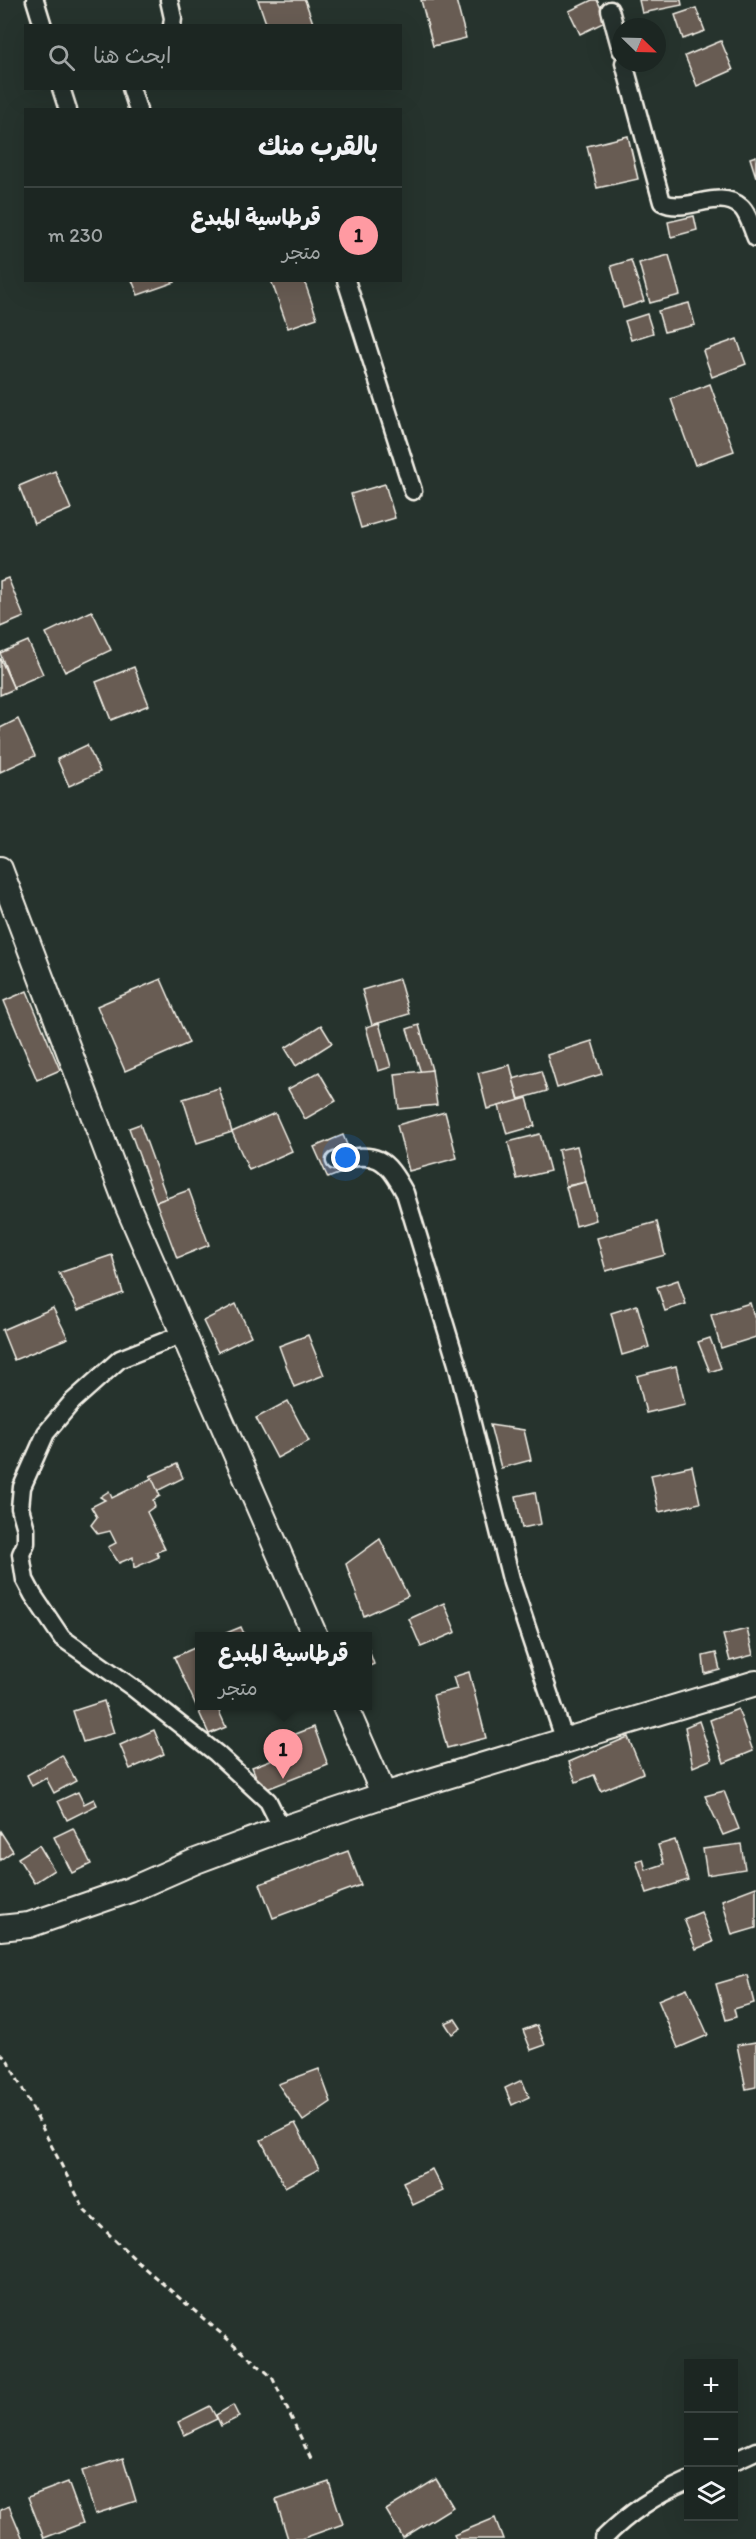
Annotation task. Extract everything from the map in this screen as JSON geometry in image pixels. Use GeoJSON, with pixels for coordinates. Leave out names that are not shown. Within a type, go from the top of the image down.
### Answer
{"type":"FeatureCollection","features":[{"type":"Feature","properties":{"kind":"street"},"geometry":{"type":"LineString","coordinates":[[35,0],[42,24]]}},
{"type":"Feature","properties":{"kind":"street"},"geometry":{"type":"LineString","coordinates":[[168,0],[172,24]]}},
{"type":"Feature","properties":{"kind":"street"},"geometry":{"type":"LineString","coordinates":[[610,10],[612,18]]}},
{"type":"Feature","properties":{"kind":"street"},"geometry":{"type":"LineString","coordinates":[[626,72],[662,202],[670,207],[719,200],[730,202],[742,208],[756,238]]}},
{"type":"Feature","properties":{"kind":"street"},"geometry":{"type":"LineString","coordinates":[[62,90],[67,108]]}},
{"type":"Feature","properties":{"kind":"street"},"geometry":{"type":"LineString","coordinates":[[132,90],[137,108]]}},
{"type":"Feature","properties":{"kind":"street"},"geometry":{"type":"LineString","coordinates":[[347,282],[413,491]]}},
{"type":"Feature","properties":{"kind":"street"},"geometry":{"type":"LineString","coordinates":[[0,869],[128,1207],[313,1632]]}},
{"type":"Feature","properties":{"kind":"street"},"geometry":{"type":"LineString","coordinates":[[335,1161],[355,1156],[378,1159],[391,1168],[405,1193],[457,1364],[512,1583],[565,1742]]}},
{"type":"Feature","properties":{"kind":"street"},"geometry":{"type":"LineString","coordinates":[[183,1334],[120,1359],[72,1402],[46,1433],[22,1487],[20,1508],[26,1529],[26,1543],[21,1554],[26,1580],[33,1595],[62,1638],[148,1699],[216,1753],[268,1801],[282,1829]]}},
{"type":"Feature","properties":{"kind":"street"},"geometry":{"type":"LineString","coordinates":[[0,1928],[29,1924],[130,1890],[196,1861],[384,1795],[756,1683]]}},
{"type":"Feature","properties":{"kind":"street"},"geometry":{"type":"LineString","coordinates":[[347,1710],[384,1795]]}},
{"type":"Feature","properties":{"kind":"street"},"geometry":{"type":"LineString","coordinates":[[738,2459],[756,2451]]}},
{"type":"Feature","properties":{"kind":"street"},"geometry":{"type":"LineString","coordinates":[[603,2539],[627,2515],[662,2492],[684,2483]]}},
{"type":"Feature","properties":{"kind":"path"},"geometry":{"type":"LineString","coordinates":[[0,2053],[8,2061],[85,2211],[142,2266],[272,2377],[312,2461]]}},
{"type":"Feature","properties":{"kind":"building"},"geometry":{"type":"Polygon","coordinates":[[[258,0],[305,0],[313,24],[266,24],[258,0]]]}},
{"type":"Feature","properties":{"kind":"building"},"geometry":{"type":"Polygon","coordinates":[[[421,0],[456,0],[466,38],[433,46],[421,0]]]}},
{"type":"Feature","properties":{"kind":"building"},"geometry":{"type":"Polygon","coordinates":[[[592,0],[597,0],[607,21],[580,34],[569,11],[592,0]]]}},
{"type":"Feature","properties":{"kind":"building"},"geometry":{"type":"Polygon","coordinates":[[[639,0],[681,0],[682,5],[642,13],[639,0]]]}},
{"type":"Feature","properties":{"kind":"building"},"geometry":{"type":"Polygon","coordinates":[[[696,8],[705,31],[683,39],[675,15],[696,8]]]}},
{"type":"Feature","properties":{"kind":"building"},"geometry":{"type":"Polygon","coordinates":[[[721,41],[733,70],[697,86],[685,56],[721,41]]]}},
{"type":"Feature","properties":{"kind":"building"},"geometry":{"type":"Polygon","coordinates":[[[628,136],[638,179],[597,188],[587,146],[628,136]]]}},
{"type":"Feature","properties":{"kind":"building"},"geometry":{"type":"Polygon","coordinates":[[[756,156],[756,177],[750,158],[756,156]]]}},
{"type":"Feature","properties":{"kind":"building"},"geometry":{"type":"Polygon","coordinates":[[[694,216],[697,230],[671,237],[668,222],[694,216]]]}},
{"type":"Feature","properties":{"kind":"building"},"geometry":{"type":"Polygon","coordinates":[[[669,255],[680,295],[650,303],[639,263],[669,255]]]}},
{"type":"Feature","properties":{"kind":"building"},"geometry":{"type":"Polygon","coordinates":[[[631,260],[644,301],[623,308],[611,266],[631,260]]]}},
{"type":"Feature","properties":{"kind":"building"},"geometry":{"type":"Polygon","coordinates":[[[133,282],[175,282],[138,295],[133,282]]]}},
{"type":"Feature","properties":{"kind":"building"},"geometry":{"type":"Polygon","coordinates":[[[272,282],[305,282],[317,318],[288,328],[272,282]]]}},
{"type":"Feature","properties":{"kind":"building"},"geometry":{"type":"Polygon","coordinates":[[[689,303],[695,325],[664,332],[658,311],[689,303]]]}},
{"type":"Feature","properties":{"kind":"building"},"geometry":{"type":"Polygon","coordinates":[[[647,314],[653,333],[631,340],[625,321],[647,314]]]}},
{"type":"Feature","properties":{"kind":"building"},"geometry":{"type":"Polygon","coordinates":[[[737,339],[746,364],[712,377],[703,351],[737,339]]]}},
{"type":"Feature","properties":{"kind":"building"},"geometry":{"type":"Polygon","coordinates":[[[710,384],[734,451],[695,465],[671,399],[710,384]]]}},
{"type":"Feature","properties":{"kind":"building"},"geometry":{"type":"Polygon","coordinates":[[[55,471],[71,509],[34,524],[19,486],[55,471]]]}},
{"type":"Feature","properties":{"kind":"building"},"geometry":{"type":"Polygon","coordinates":[[[385,484],[395,518],[361,528],[351,494],[385,484]]]}},
{"type":"Feature","properties":{"kind":"building"},"geometry":{"type":"Polygon","coordinates":[[[8,578],[24,617],[0,627],[0,581],[8,578]]]}},
{"type":"Feature","properties":{"kind":"building"},"geometry":{"type":"Polygon","coordinates":[[[92,611],[111,650],[65,672],[46,633],[92,611]]]}},
{"type":"Feature","properties":{"kind":"building"},"geometry":{"type":"Polygon","coordinates":[[[28,641],[43,674],[13,687],[0,653],[28,641]]]}},
{"type":"Feature","properties":{"kind":"building"},"geometry":{"type":"Polygon","coordinates":[[[0,658],[14,689],[0,695],[0,658]]]}},
{"type":"Feature","properties":{"kind":"building"},"geometry":{"type":"Polygon","coordinates":[[[134,667],[149,705],[111,720],[96,682],[134,667]]]}},
{"type":"Feature","properties":{"kind":"building"},"geometry":{"type":"Polygon","coordinates":[[[18,719],[35,756],[0,772],[0,728],[18,719]]]}},
{"type":"Feature","properties":{"kind":"building"},"geometry":{"type":"Polygon","coordinates":[[[87,745],[100,772],[69,786],[57,759],[87,745]]]}},
{"type":"Feature","properties":{"kind":"building"},"geometry":{"type":"Polygon","coordinates":[[[161,979],[189,1043],[125,1071],[97,1006],[161,979]]]}},
{"type":"Feature","properties":{"kind":"building"},"geometry":{"type":"Polygon","coordinates":[[[399,979],[409,1014],[372,1025],[362,990],[399,979]]]}},
{"type":"Feature","properties":{"kind":"building"},"geometry":{"type":"Polygon","coordinates":[[[27,991],[60,1070],[37,1080],[4,1001],[27,991]]]}},
{"type":"Feature","properties":{"kind":"building"},"geometry":{"type":"Polygon","coordinates":[[[379,1023],[391,1067],[378,1071],[366,1027],[379,1023]]]}},
{"type":"Feature","properties":{"kind":"building"},"geometry":{"type":"Polygon","coordinates":[[[321,1025],[332,1043],[296,1066],[285,1048],[321,1025]]]}},
{"type":"Feature","properties":{"kind":"building"},"geometry":{"type":"Polygon","coordinates":[[[419,1025],[432,1070],[421,1073],[407,1029],[419,1025]]]}},
{"type":"Feature","properties":{"kind":"building"},"geometry":{"type":"Polygon","coordinates":[[[592,1041],[602,1074],[557,1088],[547,1055],[592,1041]]]}},
{"type":"Feature","properties":{"kind":"building"},"geometry":{"type":"Polygon","coordinates":[[[510,1065],[519,1101],[487,1109],[478,1073],[510,1065]]]}},
{"type":"Feature","properties":{"kind":"building"},"geometry":{"type":"Polygon","coordinates":[[[432,1070],[437,1105],[399,1109],[395,1074],[432,1070]]]}},
{"type":"Feature","properties":{"kind":"building"},"geometry":{"type":"Polygon","coordinates":[[[541,1071],[547,1091],[519,1099],[513,1079],[541,1071]]]}},
{"type":"Feature","properties":{"kind":"building"},"geometry":{"type":"Polygon","coordinates":[[[319,1072],[336,1101],[305,1119],[288,1089],[319,1072]]]}},
{"type":"Feature","properties":{"kind":"building"},"geometry":{"type":"Polygon","coordinates":[[[219,1088],[232,1132],[197,1143],[183,1099],[219,1088]]]}},
{"type":"Feature","properties":{"kind":"building"},"geometry":{"type":"Polygon","coordinates":[[[527,1098],[535,1126],[507,1134],[499,1106],[527,1098]]]}},
{"type":"Feature","properties":{"kind":"building"},"geometry":{"type":"Polygon","coordinates":[[[445,1112],[457,1158],[409,1171],[397,1125],[445,1112]]]}},
{"type":"Feature","properties":{"kind":"building"},"geometry":{"type":"Polygon","coordinates":[[[275,1113],[292,1151],[249,1170],[232,1132],[275,1113]]]}},
{"type":"Feature","properties":{"kind":"building"},"geometry":{"type":"Polygon","coordinates":[[[140,1124],[167,1198],[156,1202],[129,1128],[140,1124]]]}},
{"type":"Feature","properties":{"kind":"building"},"geometry":{"type":"Polygon","coordinates":[[[540,1134],[550,1171],[517,1179],[508,1142],[540,1134]]]}},
{"type":"Feature","properties":{"kind":"building"},"geometry":{"type":"Polygon","coordinates":[[[343,1135],[356,1167],[328,1178],[314,1147],[343,1135]]]}},
{"type":"Feature","properties":{"kind":"building"},"geometry":{"type":"Polygon","coordinates":[[[577,1146],[586,1182],[566,1186],[558,1150],[577,1146]]]}},
{"type":"Feature","properties":{"kind":"building"},"geometry":{"type":"Polygon","coordinates":[[[586,1182],[596,1220],[576,1226],[566,1187],[586,1182]]]}},
{"type":"Feature","properties":{"kind":"building"},"geometry":{"type":"Polygon","coordinates":[[[189,1190],[209,1245],[177,1258],[156,1202],[189,1190]]]}},
{"type":"Feature","properties":{"kind":"building"},"geometry":{"type":"Polygon","coordinates":[[[657,1222],[665,1255],[606,1271],[597,1238],[657,1222]]]}},
{"type":"Feature","properties":{"kind":"building"},"geometry":{"type":"Polygon","coordinates":[[[112,1255],[123,1293],[78,1310],[59,1273],[112,1255]]]}},
{"type":"Feature","properties":{"kind":"building"},"geometry":{"type":"Polygon","coordinates":[[[678,1280],[686,1304],[665,1311],[657,1287],[678,1280]]]}},
{"type":"Feature","properties":{"kind":"building"},"geometry":{"type":"Polygon","coordinates":[[[750,1303],[756,1323],[756,1337],[721,1348],[711,1315],[750,1303]]]}},
{"type":"Feature","properties":{"kind":"building"},"geometry":{"type":"Polygon","coordinates":[[[236,1304],[251,1336],[218,1352],[203,1321],[236,1304]]]}},
{"type":"Feature","properties":{"kind":"building"},"geometry":{"type":"Polygon","coordinates":[[[637,1305],[649,1347],[622,1355],[611,1313],[637,1305]]]}},
{"type":"Feature","properties":{"kind":"building"},"geometry":{"type":"Polygon","coordinates":[[[53,1308],[68,1338],[14,1360],[2,1330],[53,1308]]]}},
{"type":"Feature","properties":{"kind":"building"},"geometry":{"type":"Polygon","coordinates":[[[308,1335],[324,1375],[294,1387],[279,1346],[308,1335]]]}},
{"type":"Feature","properties":{"kind":"building"},"geometry":{"type":"Polygon","coordinates":[[[710,1338],[721,1368],[710,1372],[698,1342],[710,1338]]]}},
{"type":"Feature","properties":{"kind":"building"},"geometry":{"type":"Polygon","coordinates":[[[676,1366],[685,1404],[646,1413],[637,1376],[676,1366]]]}},
{"type":"Feature","properties":{"kind":"building"},"geometry":{"type":"Polygon","coordinates":[[[288,1401],[309,1441],[277,1458],[256,1418],[288,1401]]]}},
{"type":"Feature","properties":{"kind":"building"},"geometry":{"type":"Polygon","coordinates":[[[490,1425],[524,1430],[531,1460],[501,1468],[490,1425]]]}},
{"type":"Feature","properties":{"kind":"building"},"geometry":{"type":"Polygon","coordinates":[[[177,1464],[183,1478],[157,1491],[150,1476],[177,1464]]]}},
{"type":"Feature","properties":{"kind":"building"},"geometry":{"type":"Polygon","coordinates":[[[692,1466],[700,1503],[659,1512],[651,1475],[692,1466]]]}},
{"type":"Feature","properties":{"kind":"building"},"geometry":{"type":"Polygon","coordinates":[[[152,1478],[160,1496],[153,1500],[155,1506],[147,1512],[165,1549],[156,1552],[159,1557],[134,1568],[133,1557],[119,1563],[108,1547],[116,1543],[110,1531],[98,1534],[91,1525],[97,1517],[91,1507],[105,1500],[100,1497],[109,1491],[112,1498],[152,1478]]]}},
{"type":"Feature","properties":{"kind":"building"},"geometry":{"type":"Polygon","coordinates":[[[535,1492],[541,1524],[522,1528],[516,1496],[535,1492]]]}},
{"type":"Feature","properties":{"kind":"building"},"geometry":{"type":"Polygon","coordinates":[[[380,1539],[408,1596],[364,1616],[346,1564],[380,1539]]]}},
{"type":"Feature","properties":{"kind":"building"},"geometry":{"type":"Polygon","coordinates":[[[444,1603],[456,1632],[421,1647],[409,1619],[444,1603]]]}},
{"type":"Feature","properties":{"kind":"building"},"geometry":{"type":"Polygon","coordinates":[[[241,1627],[243,1632],[229,1632],[241,1627]]]}},
{"type":"Feature","properties":{"kind":"building"},"geometry":{"type":"Polygon","coordinates":[[[747,1629],[753,1655],[730,1661],[723,1635],[747,1629]]]}},
{"type":"Feature","properties":{"kind":"building"},"geometry":{"type":"Polygon","coordinates":[[[195,1648],[195,1703],[174,1657],[195,1648]]]}},
{"type":"Feature","properties":{"kind":"building"},"geometry":{"type":"Polygon","coordinates":[[[716,1653],[720,1670],[705,1674],[703,1656],[716,1653]]]}},
{"type":"Feature","properties":{"kind":"building"},"geometry":{"type":"Polygon","coordinates":[[[469,1672],[486,1738],[447,1748],[433,1695],[457,1689],[453,1677],[469,1672]]]}},
{"type":"Feature","properties":{"kind":"building"},"geometry":{"type":"Polygon","coordinates":[[[104,1701],[114,1733],[83,1742],[73,1711],[104,1701]]]}},
{"type":"Feature","properties":{"kind":"building"},"geometry":{"type":"Polygon","coordinates":[[[738,1709],[753,1751],[724,1763],[710,1720],[738,1709]]]}},
{"type":"Feature","properties":{"kind":"building"},"geometry":{"type":"Polygon","coordinates":[[[198,1710],[218,1710],[226,1727],[209,1734],[198,1710]]]}},
{"type":"Feature","properties":{"kind":"building"},"geometry":{"type":"Polygon","coordinates":[[[699,1721],[712,1759],[693,1767],[685,1727],[699,1721]]]}},
{"type":"Feature","properties":{"kind":"building"},"geometry":{"type":"Polygon","coordinates":[[[314,1727],[328,1765],[262,1791],[252,1767],[294,1751],[288,1737],[314,1727]]]}},
{"type":"Feature","properties":{"kind":"building"},"geometry":{"type":"Polygon","coordinates":[[[154,1730],[164,1754],[130,1769],[120,1745],[154,1730]]]}},
{"type":"Feature","properties":{"kind":"building"},"geometry":{"type":"Polygon","coordinates":[[[628,1737],[643,1773],[601,1791],[594,1775],[576,1782],[569,1762],[628,1737]]]}},
{"type":"Feature","properties":{"kind":"building"},"geometry":{"type":"Polygon","coordinates":[[[62,1755],[76,1781],[54,1793],[46,1778],[32,1786],[27,1775],[62,1755]]]}},
{"type":"Feature","properties":{"kind":"building"},"geometry":{"type":"Polygon","coordinates":[[[724,1791],[739,1829],[723,1835],[705,1796],[724,1791]]]}},
{"type":"Feature","properties":{"kind":"building"},"geometry":{"type":"Polygon","coordinates":[[[78,1792],[84,1804],[94,1799],[97,1805],[67,1820],[58,1801],[78,1792]]]}},
{"type":"Feature","properties":{"kind":"building"},"geometry":{"type":"Polygon","coordinates":[[[73,1828],[91,1864],[72,1873],[54,1837],[73,1828]]]}},
{"type":"Feature","properties":{"kind":"building"},"geometry":{"type":"Polygon","coordinates":[[[0,1831],[13,1851],[0,1860],[0,1831]]]}},
{"type":"Feature","properties":{"kind":"building"},"geometry":{"type":"Polygon","coordinates":[[[675,1840],[688,1880],[647,1893],[636,1861],[643,1859],[646,1870],[664,1864],[658,1845],[675,1840]]]}},
{"type":"Feature","properties":{"kind":"building"},"geometry":{"type":"Polygon","coordinates":[[[741,1844],[745,1869],[707,1875],[703,1849],[741,1844]]]}},
{"type":"Feature","properties":{"kind":"building"},"geometry":{"type":"Polygon","coordinates":[[[39,1845],[54,1870],[34,1883],[18,1858],[39,1845]]]}},
{"type":"Feature","properties":{"kind":"building"},"geometry":{"type":"Polygon","coordinates":[[[348,1851],[361,1885],[273,1918],[260,1884],[348,1851]]]}},
{"type":"Feature","properties":{"kind":"building"},"geometry":{"type":"Polygon","coordinates":[[[756,1887],[756,1928],[732,1935],[722,1900],[756,1887]]]}},
{"type":"Feature","properties":{"kind":"building"},"geometry":{"type":"Polygon","coordinates":[[[701,1912],[713,1942],[696,1949],[684,1919],[701,1912]]]}},
{"type":"Feature","properties":{"kind":"building"},"geometry":{"type":"Polygon","coordinates":[[[747,1975],[754,2003],[734,2009],[736,2017],[726,2020],[716,1984],[747,1975]]]}},
{"type":"Feature","properties":{"kind":"building"},"geometry":{"type":"Polygon","coordinates":[[[687,1988],[708,2035],[678,2048],[658,2000],[687,1988]]]}},
{"type":"Feature","properties":{"kind":"building"},"geometry":{"type":"Polygon","coordinates":[[[455,2019],[461,2028],[452,2034],[445,2023],[455,2019]]]}},
{"type":"Feature","properties":{"kind":"building"},"geometry":{"type":"Polygon","coordinates":[[[537,2025],[545,2045],[531,2050],[523,2030],[537,2025]]]}},
{"type":"Feature","properties":{"kind":"building"},"geometry":{"type":"Polygon","coordinates":[[[756,2042],[756,2087],[746,2089],[737,2045],[756,2042]]]}},
{"type":"Feature","properties":{"kind":"building"},"geometry":{"type":"Polygon","coordinates":[[[319,2069],[331,2102],[303,2121],[278,2084],[319,2069]]]}},
{"type":"Feature","properties":{"kind":"building"},"geometry":{"type":"Polygon","coordinates":[[[522,2080],[529,2097],[512,2105],[505,2088],[522,2080]]]}},
{"type":"Feature","properties":{"kind":"building"},"geometry":{"type":"Polygon","coordinates":[[[295,2123],[319,2169],[285,2187],[261,2140],[295,2123]]]}},
{"type":"Feature","properties":{"kind":"building"},"geometry":{"type":"Polygon","coordinates":[[[432,2169],[443,2191],[413,2205],[403,2182],[432,2169]]]}},
{"type":"Feature","properties":{"kind":"building"},"geometry":{"type":"Polygon","coordinates":[[[233,2405],[239,2417],[221,2426],[216,2415],[233,2405]]]}},
{"type":"Feature","properties":{"kind":"building"},"geometry":{"type":"Polygon","coordinates":[[[210,2406],[217,2419],[184,2435],[178,2422],[210,2406]]]}},
{"type":"Feature","properties":{"kind":"building"},"geometry":{"type":"Polygon","coordinates":[[[123,2458],[136,2501],[95,2514],[82,2471],[123,2458]]]}},
{"type":"Feature","properties":{"kind":"building"},"geometry":{"type":"Polygon","coordinates":[[[436,2479],[453,2507],[403,2538],[386,2510],[436,2479]]]}},
{"type":"Feature","properties":{"kind":"building"},"geometry":{"type":"Polygon","coordinates":[[[68,2482],[83,2523],[44,2538],[28,2497],[68,2482]]]}},
{"type":"Feature","properties":{"kind":"building"},"geometry":{"type":"Polygon","coordinates":[[[329,2482],[343,2524],[301,2539],[288,2539],[276,2500],[329,2482]]]}},
{"type":"Feature","properties":{"kind":"building"},"geometry":{"type":"Polygon","coordinates":[[[9,2506],[23,2539],[0,2539],[0,2510],[9,2506]]]}},
{"type":"Feature","properties":{"kind":"building"},"geometry":{"type":"Polygon","coordinates":[[[495,2518],[503,2539],[456,2539],[454,2535],[495,2518]]]}},
{"type":"Feature","properties":{"kind":"place","name":"قرطاسية المبدع"},"geometry":{"type":"Point","coordinates":[283,1779]}}]}
